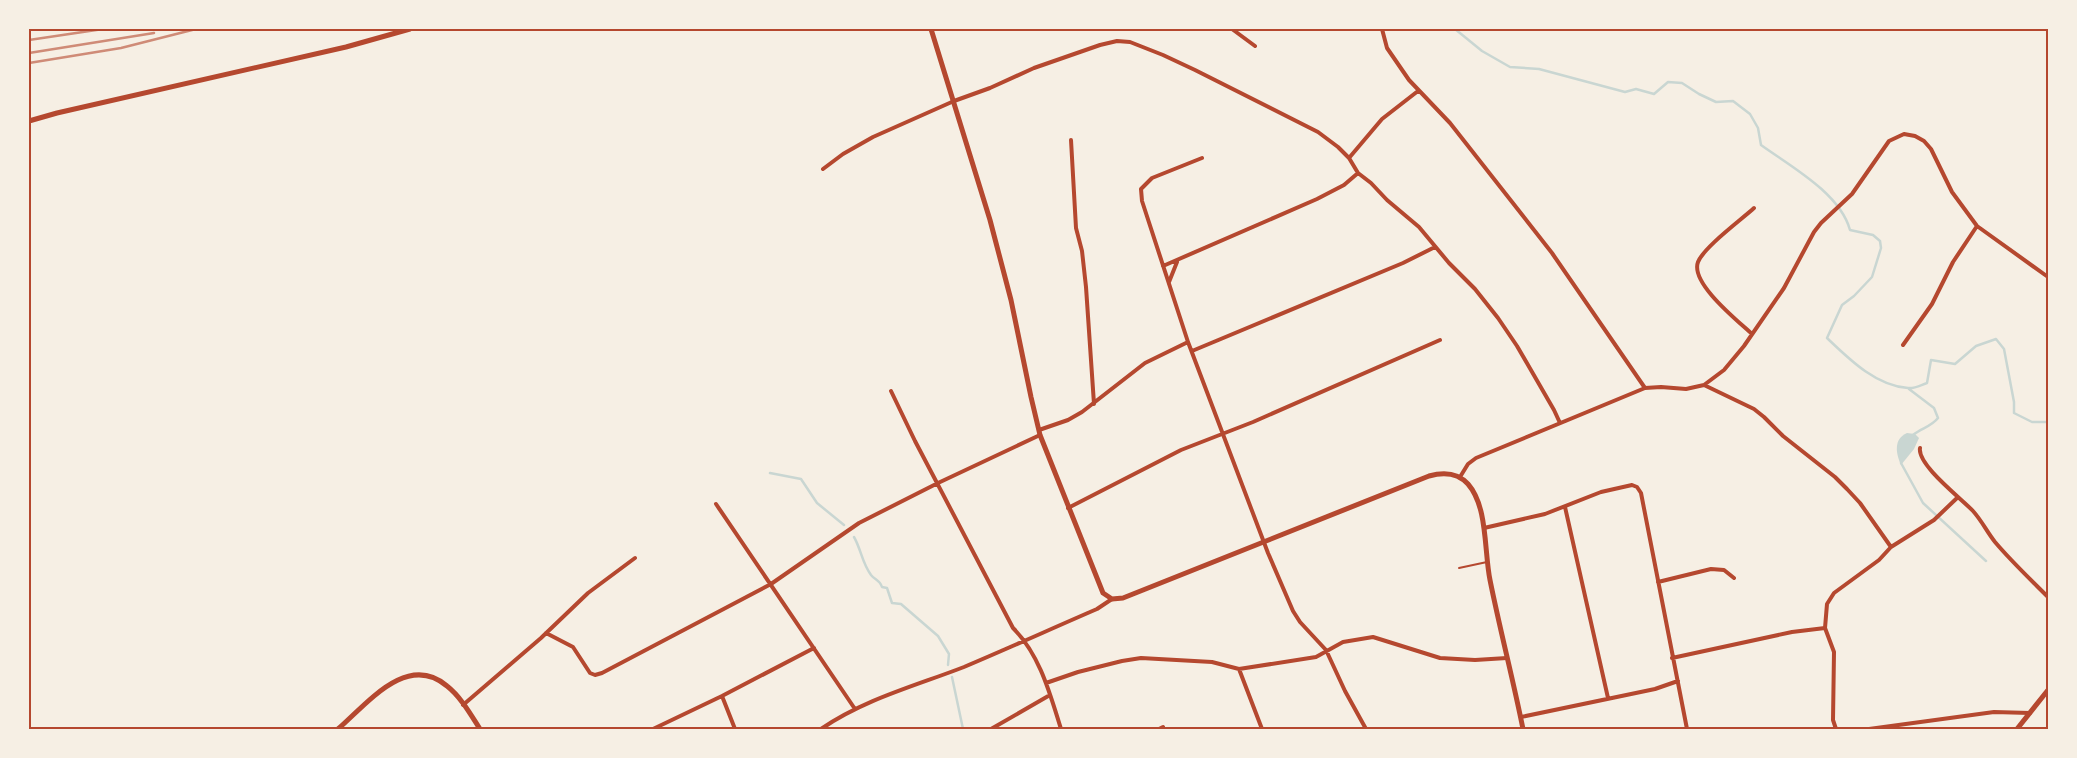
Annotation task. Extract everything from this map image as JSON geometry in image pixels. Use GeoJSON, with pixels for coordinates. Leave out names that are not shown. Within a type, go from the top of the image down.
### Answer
{"type":"FeatureCollection","features":[{"type":"Feature","properties":{"kind":"main road"},"geometry":{"type":"LineString","coordinates":[[29,121],[57,112],[346,47],[410,29]]}},
{"type":"Feature","properties":{"kind":"main road"},"geometry":{"type":"LineString","coordinates":[[930,29],[990,220],[1011,300],[1040,432],[1068,508],[1101,589],[1106,595],[1112,599],[1123,598],[1429,476],[1442,473],[1460,477],[1470,487],[1484,528],[1487,562],[1523,729]]}},
{"type":"Feature","properties":{"kind":"main road"},"geometry":{"type":"LineString","coordinates":[[338,729],[395,680],[413,675],[426,676],[447,686],[480,729]]}},
{"type":"Feature","properties":{"kind":"main road"},"geometry":{"type":"LineString","coordinates":[[2017,729],[2048,690]]}},
{"type":"Feature","properties":{"kind":"street"},"geometry":{"type":"LineString","coordinates":[[1232,29],[1254,46]]}},
{"type":"Feature","properties":{"kind":"street"},"geometry":{"type":"LineString","coordinates":[[1382,29],[1387,48],[1418,91],[1450,123],[1552,253],[1645,388]]}},
{"type":"Feature","properties":{"kind":"street"},"geometry":{"type":"LineString","coordinates":[[823,169],[843,154],[873,137],[954,101],[990,88],[1034,68],[1100,45],[1117,41],[1130,42],[1163,55],[1318,132],[1338,147],[1349,158],[1358,173],[1371,183],[1386,200],[1419,227],[1435,247],[1475,289],[1498,318],[1532,371],[1560,423]]}},
{"type":"Feature","properties":{"kind":"street"},"geometry":{"type":"LineString","coordinates":[[1349,158],[1382,119],[1418,91]]}},
{"type":"Feature","properties":{"kind":"street"},"geometry":{"type":"LineString","coordinates":[[1460,477],[1468,464],[1476,458],[1645,388],[1686,389],[1704,385],[1724,370],[1784,288],[1814,232],[1852,194],[1889,141],[1904,134],[1924,141],[1931,149],[1952,192],[1977,226],[2048,277]]}},
{"type":"Feature","properties":{"kind":"street"},"geometry":{"type":"LineString","coordinates":[[1071,140],[1076,228],[1086,287],[1094,404]]}},
{"type":"Feature","properties":{"kind":"street"},"geometry":{"type":"LineString","coordinates":[[1202,158],[1152,178],[1141,189],[1142,201],[1188,342],[1264,543],[1293,611],[1300,622],[1326,650],[1345,691],[1366,729]]}},
{"type":"Feature","properties":{"kind":"street"},"geometry":{"type":"LineString","coordinates":[[1163,266],[1177,262],[1317,200],[1344,185],[1358,173]]}},
{"type":"Feature","properties":{"kind":"street"},"geometry":{"type":"LineString","coordinates":[[1752,334],[1708,291],[1701,282],[1697,267],[1700,258],[1708,249],[1754,208]]}},
{"type":"Feature","properties":{"kind":"street"},"geometry":{"type":"LineString","coordinates":[[1903,345],[1932,304],[1953,262],[1977,226]]}},
{"type":"Feature","properties":{"kind":"street"},"geometry":{"type":"LineString","coordinates":[[1192,352],[1403,263],[1435,247]]}},
{"type":"Feature","properties":{"kind":"street"},"geometry":{"type":"LineString","coordinates":[[1169,282],[1177,262]]}},
{"type":"Feature","properties":{"kind":"street"},"geometry":{"type":"LineString","coordinates":[[1068,508],[1181,450],[1253,422],[1440,340]]}},
{"type":"Feature","properties":{"kind":"street"},"geometry":{"type":"LineString","coordinates":[[546,633],[573,647],[590,673],[595,675],[771,584],[859,523],[1040,432],[1068,420],[1094,404],[1145,363],[1188,342]]}},
{"type":"Feature","properties":{"kind":"street"},"geometry":{"type":"LineString","coordinates":[[1704,385],[1754,409],[1783,436],[1835,477],[1860,503],[1891,547]]}},
{"type":"Feature","properties":{"kind":"street"},"geometry":{"type":"LineString","coordinates":[[891,391],[915,442],[1014,628],[1025,640],[1046,683],[1061,729]]}},
{"type":"Feature","properties":{"kind":"street"},"geometry":{"type":"LineString","coordinates":[[1920,448],[1921,457],[1957,498],[1972,510],[1994,541],[2048,597]]}},
{"type":"Feature","properties":{"kind":"street"},"geometry":{"type":"LineString","coordinates":[[1484,528],[1545,514],[1601,492],[1632,485],[1637,487],[1641,493],[1687,729]]}},
{"type":"Feature","properties":{"kind":"street"},"geometry":{"type":"LineString","coordinates":[[1836,729],[1833,720],[1834,652],[1825,628],[1827,604],[1834,593],[1879,560],[1891,547],[1934,520],[1957,498]]}},
{"type":"Feature","properties":{"kind":"street"},"geometry":{"type":"LineString","coordinates":[[716,504],[855,709]]}},
{"type":"Feature","properties":{"kind":"street"},"geometry":{"type":"LineString","coordinates":[[1565,507],[1608,698]]}},
{"type":"Feature","properties":{"kind":"street"},"geometry":{"type":"LineString","coordinates":[[463,705],[546,633],[588,593],[635,558]]}},
{"type":"Feature","properties":{"kind":"street"},"geometry":{"type":"LineString","coordinates":[[1658,582],[1711,569],[1724,570],[1734,578]]}},
{"type":"Feature","properties":{"kind":"street"},"geometry":{"type":"LineString","coordinates":[[821,729],[875,699],[964,667],[1097,609],[1112,599]]}},
{"type":"Feature","properties":{"kind":"street"},"geometry":{"type":"LineString","coordinates":[[1672,658],[1792,632],[1825,628]]}},
{"type":"Feature","properties":{"kind":"street"},"geometry":{"type":"LineString","coordinates":[[1046,683],[1078,672],[1142,658],[1212,662],[1239,669],[1316,657],[1343,642],[1373,638],[1440,658],[1475,660],[1507,658]]}},
{"type":"Feature","properties":{"kind":"street"},"geometry":{"type":"LineString","coordinates":[[653,729],[722,696],[814,648]]}},
{"type":"Feature","properties":{"kind":"street"},"geometry":{"type":"LineString","coordinates":[[1239,669],[1262,729]]}},
{"type":"Feature","properties":{"kind":"street"},"geometry":{"type":"LineString","coordinates":[[1521,717],[1655,689],[1678,681]]}},
{"type":"Feature","properties":{"kind":"street"},"geometry":{"type":"LineString","coordinates":[[722,696],[735,729]]}},
{"type":"Feature","properties":{"kind":"street"},"geometry":{"type":"LineString","coordinates":[[991,729],[1050,696]]}},
{"type":"Feature","properties":{"kind":"street"},"geometry":{"type":"LineString","coordinates":[[1869,729],[1994,712],[2030,713]]}},
{"type":"Feature","properties":{"kind":"lane"},"geometry":{"type":"LineString","coordinates":[[1459,568],[1487,562]]}},
{"type":"Feature","properties":{"kind":"shaded area"},"geometry":{"type":"Polygon","coordinates":[[[1907,433],[1915,434],[1919,438],[1914,449],[1901,465],[1897,447],[1899,439],[1907,433]]]}},
{"type":"Feature","properties":{"kind":"waterway"},"geometry":{"type":"LineString","coordinates":[[1455,29],[1482,51],[1510,67],[1539,69],[1625,92],[1636,89],[1654,94],[1668,82],[1682,83],[1716,102],[1733,101],[1750,114],[1758,128],[1761,145],[1799,171],[1825,192],[1836,204],[1850,230],[1873,235],[1880,241],[1881,248],[1872,277],[1854,296],[1842,305],[1827,338],[1854,363],[1874,377],[1896,386],[1910,388],[1927,383],[1931,360],[1955,364],[1976,346],[1996,339],[2004,349],[2014,402],[2014,413],[2032,422],[2048,422]]}},
{"type":"Feature","properties":{"kind":"waterway"},"geometry":{"type":"LineString","coordinates":[[1909,389],[1934,408],[1938,418],[1913,435]]}},
{"type":"Feature","properties":{"kind":"waterway"},"geometry":{"type":"LineString","coordinates":[[1901,463],[1923,503],[1986,561]]}},
{"type":"Feature","properties":{"kind":"waterway"},"geometry":{"type":"LineString","coordinates":[[770,473],[801,479],[817,503],[844,525]]}},
{"type":"Feature","properties":{"kind":"waterway"},"geometry":{"type":"LineString","coordinates":[[854,537],[868,570],[882,587],[887,588],[892,603],[901,604],[938,636],[949,654],[948,665]]}},
{"type":"Feature","properties":{"kind":"waterway"},"geometry":{"type":"LineString","coordinates":[[952,677],[963,729]]}},
{"type":"Feature","properties":{"kind":"railway"},"geometry":{"type":"LineString","coordinates":[[29,40],[103,29]]}},
{"type":"Feature","properties":{"kind":"railway"},"geometry":{"type":"LineString","coordinates":[[29,63],[121,48],[196,29]]}},
{"type":"Feature","properties":{"kind":"railway"},"geometry":{"type":"LineString","coordinates":[[29,53],[154,33]]}}]}
